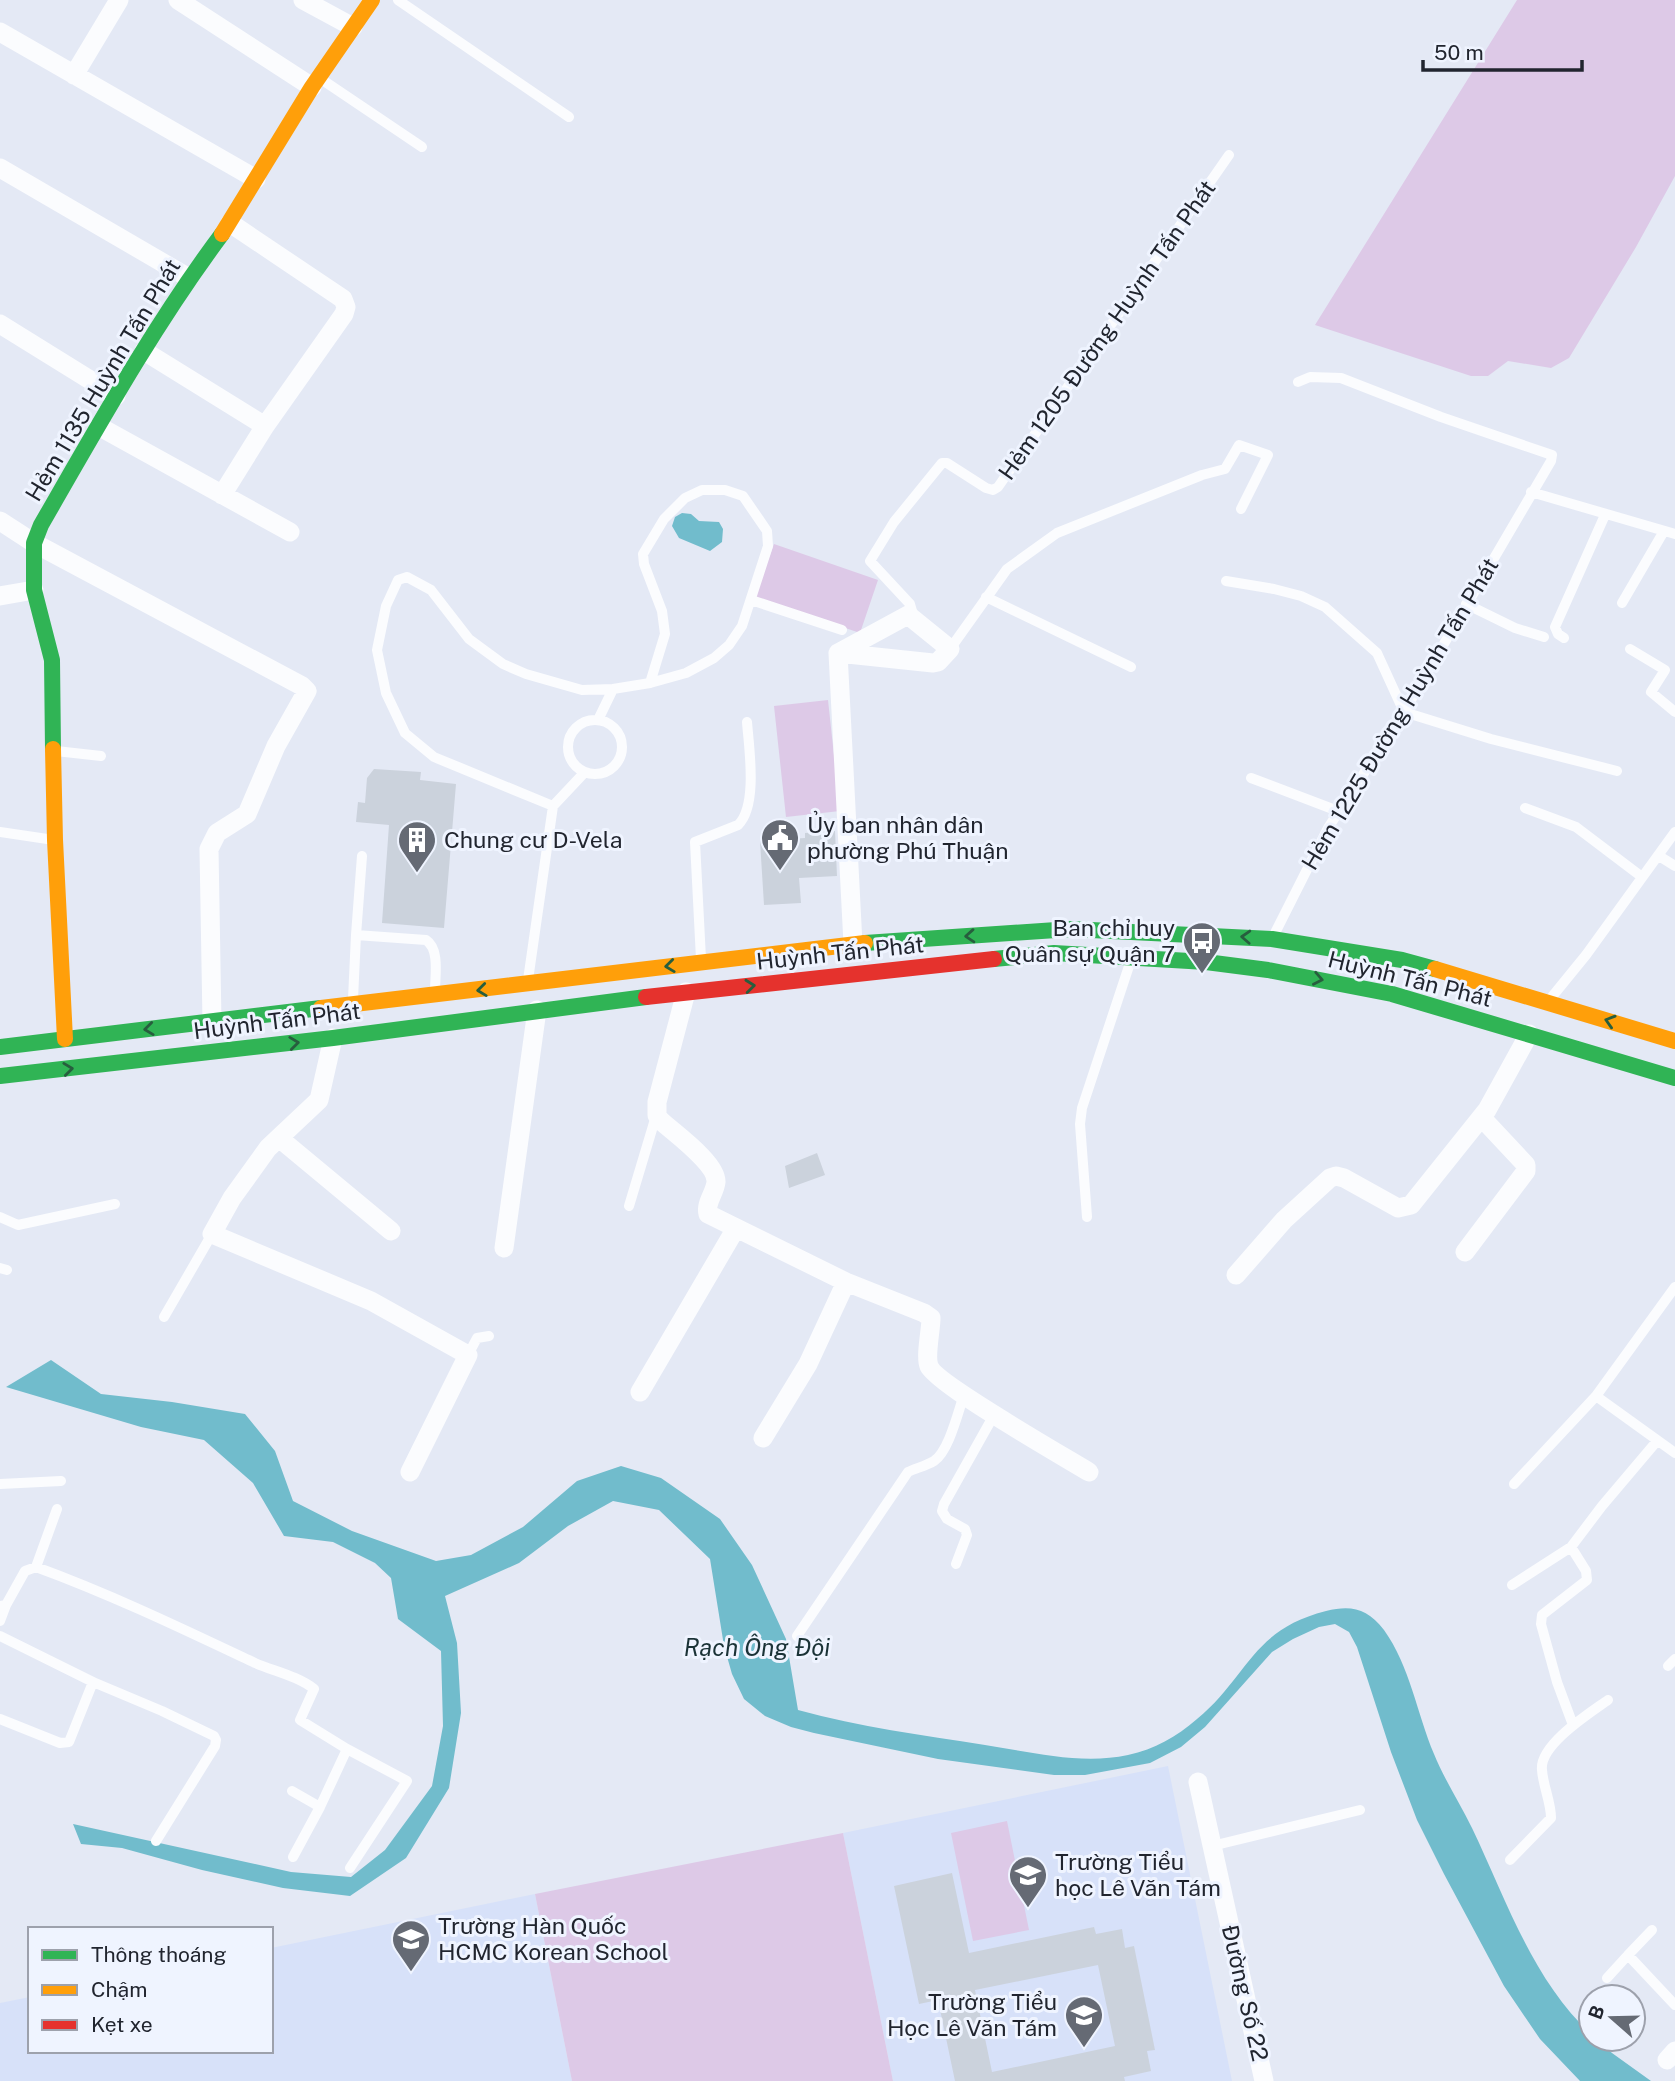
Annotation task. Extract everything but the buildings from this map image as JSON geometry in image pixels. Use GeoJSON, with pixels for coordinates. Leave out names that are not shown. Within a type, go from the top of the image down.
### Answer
{"type":"FeatureCollection","features":[{"type":"Feature","properties":{"kind":"main road","name":"Hẻm 1135 Huỳnh Tấn Phát"},"geometry":{"type":"LineString","coordinates":[[65,1039],[55,840],[52,660],[34,590],[34,543],[41,525],[116,396],[189,278],[230,223],[316,82],[372,0]]}},
{"type":"Feature","properties":{"kind":"main road","name":"Huỳnh Tấn Phát"},"geometry":{"type":"LineString","coordinates":[[0,1047],[853,944],[1071,929],[1272,939],[1402,960],[1675,1041]]}},
{"type":"Feature","properties":{"kind":"main road"},"geometry":{"type":"LineString","coordinates":[[853,944],[855,975]]}},
{"type":"Feature","properties":{"kind":"main road","name":"Huỳnh Tấn Phát"},"geometry":{"type":"LineString","coordinates":[[0,1076],[334,1038],[695,991],[1054,953],[1206,962],[1280,972],[1392,994],[1675,1077]]}},
{"type":"Feature","properties":{"kind":"main road"},"geometry":{"type":"LineString","coordinates":[[695,991],[701,962]]}},
{"type":"Feature","properties":{"kind":"main road"},"geometry":{"type":"LineString","coordinates":[[212,1022],[217,1051]]}},
{"type":"Feature","properties":{"kind":"street"},"geometry":{"type":"LineString","coordinates":[[74,75],[119,0]]}},
{"type":"Feature","properties":{"kind":"street"},"geometry":{"type":"LineString","coordinates":[[178,0],[316,82]]}},
{"type":"Feature","properties":{"kind":"street"},"geometry":{"type":"LineString","coordinates":[[303,0],[352,27]]}},
{"type":"Feature","properties":{"kind":"street"},"geometry":{"type":"LineString","coordinates":[[0,32],[256,179]]}},
{"type":"Feature","properties":{"kind":"street"},"geometry":{"type":"LineString","coordinates":[[0,168],[189,278]]}},
{"type":"Feature","properties":{"kind":"street"},"geometry":{"type":"LineString","coordinates":[[222,495],[265,426],[344,314],[346,307],[343,299],[230,223]]}},
{"type":"Feature","properties":{"kind":"street"},"geometry":{"type":"LineString","coordinates":[[0,324],[116,396]]}},
{"type":"Feature","properties":{"kind":"street"},"geometry":{"type":"LineString","coordinates":[[144,351],[265,426]]}},
{"type":"Feature","properties":{"kind":"street"},"geometry":{"type":"LineString","coordinates":[[100,427],[290,532]]}},
{"type":"Feature","properties":{"kind":"street"},"geometry":{"type":"LineString","coordinates":[[0,521],[34,543],[307,691],[276,746],[247,814],[217,833],[209,849],[212,1022]]}},
{"type":"Feature","properties":{"kind":"street"},"geometry":{"type":"LineString","coordinates":[[0,596],[34,590]]}},
{"type":"Feature","properties":{"kind":"street"},"geometry":{"type":"LineString","coordinates":[[908,615],[950,649],[938,663],[838,653],[908,615]]}},
{"type":"Feature","properties":{"kind":"street"},"geometry":{"type":"LineString","coordinates":[[838,653],[853,944]]}},
{"type":"Feature","properties":{"kind":"street"},"geometry":{"type":"LineString","coordinates":[[695,991],[657,1102],[657,1115],[712,1167],[716,1185],[706,1209],[708,1214],[846,1282],[924,1313],[931,1318],[929,1367],[934,1374],[994,1415],[1089,1472]]}},
{"type":"Feature","properties":{"kind":"street"},"geometry":{"type":"LineString","coordinates":[[504,1248],[537,1010]]}},
{"type":"Feature","properties":{"kind":"street"},"geometry":{"type":"LineString","coordinates":[[1236,1275],[1284,1220],[1330,1178],[1344,1178],[1398,1208],[1411,1205],[1482,1118],[1530,1034]]}},
{"type":"Feature","properties":{"kind":"street"},"geometry":{"type":"LineString","coordinates":[[334,1038],[320,1100],[268,1148],[232,1198],[212,1234],[371,1301],[468,1355],[410,1472]]}},
{"type":"Feature","properties":{"kind":"street"},"geometry":{"type":"LineString","coordinates":[[1465,1252],[1526,1171],[1527,1165],[1482,1118]]}},
{"type":"Feature","properties":{"kind":"street"},"geometry":{"type":"LineString","coordinates":[[279,1138],[391,1231]]}},
{"type":"Feature","properties":{"kind":"street"},"geometry":{"type":"LineString","coordinates":[[639,1392],[736,1228]]}},
{"type":"Feature","properties":{"kind":"street"},"geometry":{"type":"LineString","coordinates":[[763,1438],[808,1364],[846,1282]]}},
{"type":"Feature","properties":{"kind":"street","name":"Đường Số 22"},"geometry":{"type":"LineString","coordinates":[[1198,1782],[1264,2081]]}},
{"type":"Feature","properties":{"kind":"lane"},"geometry":{"type":"LineString","coordinates":[[398,0],[569,117]]}},
{"type":"Feature","properties":{"kind":"lane"},"geometry":{"type":"LineString","coordinates":[[316,82],[422,147]]}},
{"type":"Feature","properties":{"kind":"lane","name":"Hẻm 1205 Đường Huỳnh Tấn Phát"},"geometry":{"type":"LineString","coordinates":[[908,615],[912,611],[910,604],[870,561],[894,522],[942,463],[947,463],[986,488],[993,490],[998,487],[1228,155]]}},
{"type":"Feature","properties":{"kind":"lane","name":"Hẻm 1225 Đường Huỳnh Tấn Phát"},"geometry":{"type":"LineString","coordinates":[[1272,939],[1328,828],[1404,712],[1551,461],[1552,455],[1441,417],[1341,378],[1310,377],[1298,382]]}},
{"type":"Feature","properties":{"kind":"lane"},"geometry":{"type":"LineString","coordinates":[[950,649],[1007,569],[1057,533],[1202,475],[1225,469],[1239,445],[1268,455],[1241,509]]}},
{"type":"Feature","properties":{"kind":"lane"},"geometry":{"type":"LineString","coordinates":[[553,806],[434,757],[405,733],[386,692],[377,650],[386,606],[398,580],[407,577],[431,590],[469,639],[503,664],[526,674],[582,690],[613,689],[650,683],[686,673],[714,658],[729,645],[742,626],[768,546],[767,531],[754,508],[743,496],[725,490],[702,490],[685,498],[664,519],[643,554],[644,564],[662,611],[665,634],[650,683]]}},
{"type":"Feature","properties":{"kind":"lane"},"geometry":{"type":"LineString","coordinates":[[1531,492],[1675,534]]}},
{"type":"Feature","properties":{"kind":"lane"},"geometry":{"type":"LineString","coordinates":[[1564,638],[1558,634],[1555,627],[1605,515]]}},
{"type":"Feature","properties":{"kind":"lane"},"geometry":{"type":"LineString","coordinates":[[1622,603],[1664,531]]}},
{"type":"Feature","properties":{"kind":"lane"},"geometry":{"type":"LineString","coordinates":[[1226,581],[1301,596],[1325,607],[1377,653],[1404,712],[1491,739],[1617,771]]}},
{"type":"Feature","properties":{"kind":"lane"},"geometry":{"type":"LineString","coordinates":[[986,597],[1131,667]]}},
{"type":"Feature","properties":{"kind":"lane"},"geometry":{"type":"LineString","coordinates":[[751,600],[842,630]]}},
{"type":"Feature","properties":{"kind":"lane"},"geometry":{"type":"LineString","coordinates":[[1466,604],[1515,628],[1544,636]]}},
{"type":"Feature","properties":{"kind":"lane"},"geometry":{"type":"LineString","coordinates":[[1630,649],[1665,670],[1651,692],[1675,712]]}},
{"type":"Feature","properties":{"kind":"lane"},"geometry":{"type":"LineString","coordinates":[[598,720],[613,689]]}},
{"type":"Feature","properties":{"kind":"lane"},"geometry":{"type":"LineString","coordinates":[[598,720],[615,729],[620,736],[621,755],[613,768],[594,775],[576,767],[568,749],[569,740],[580,724],[598,720]]}},
{"type":"Feature","properties":{"kind":"lane"},"geometry":{"type":"LineString","coordinates":[[701,962],[695,842],[742,821],[750,787],[747,722]]}},
{"type":"Feature","properties":{"kind":"lane"},"geometry":{"type":"LineString","coordinates":[[52,751],[101,756]]}},
{"type":"Feature","properties":{"kind":"lane"},"geometry":{"type":"LineString","coordinates":[[528,984],[553,806],[585,772]]}},
{"type":"Feature","properties":{"kind":"lane"},"geometry":{"type":"LineString","coordinates":[[1251,778],[1338,811]]}},
{"type":"Feature","properties":{"kind":"lane"},"geometry":{"type":"LineString","coordinates":[[1525,808],[1576,827],[1642,877]]}},
{"type":"Feature","properties":{"kind":"lane"},"geometry":{"type":"LineString","coordinates":[[0,832],[55,840]]}},
{"type":"Feature","properties":{"kind":"lane"},"geometry":{"type":"LineString","coordinates":[[1549,1002],[1675,832]]}},
{"type":"Feature","properties":{"kind":"lane"},"geometry":{"type":"LineString","coordinates":[[353,1005],[362,856]]}},
{"type":"Feature","properties":{"kind":"lane"},"geometry":{"type":"LineString","coordinates":[[1658,856],[1675,866]]}},
{"type":"Feature","properties":{"kind":"lane"},"geometry":{"type":"LineString","coordinates":[[356,935],[426,940],[431,943],[434,951],[435,995]]}},
{"type":"Feature","properties":{"kind":"lane"},"geometry":{"type":"LineString","coordinates":[[1087,1217],[1080,1124],[1082,1108],[1132,958]]}},
{"type":"Feature","properties":{"kind":"lane"},"geometry":{"type":"LineString","coordinates":[[629,1206],[657,1115]]}},
{"type":"Feature","properties":{"kind":"lane"},"geometry":{"type":"LineString","coordinates":[[0,1220],[18,1225],[115,1204]]}},
{"type":"Feature","properties":{"kind":"lane"},"geometry":{"type":"LineString","coordinates":[[164,1317],[212,1234]]}},
{"type":"Feature","properties":{"kind":"lane"},"geometry":{"type":"LineString","coordinates":[[1514,1484],[1596,1396],[1675,1287]]}},
{"type":"Feature","properties":{"kind":"lane"},"geometry":{"type":"LineString","coordinates":[[468,1355],[477,1338],[489,1336]]}},
{"type":"Feature","properties":{"kind":"lane"},"geometry":{"type":"LineString","coordinates":[[797,1636],[908,1472],[938,1457],[946,1445],[964,1395]]}},
{"type":"Feature","properties":{"kind":"lane"},"geometry":{"type":"LineString","coordinates":[[1596,1396],[1675,1453]]}},
{"type":"Feature","properties":{"kind":"lane"},"geometry":{"type":"LineString","coordinates":[[956,1564],[967,1535],[965,1529],[947,1519],[942,1511],[994,1415]]}},
{"type":"Feature","properties":{"kind":"lane"},"geometry":{"type":"LineString","coordinates":[[1512,1584],[1571,1546],[1657,1441]]}},
{"type":"Feature","properties":{"kind":"lane"},"geometry":{"type":"LineString","coordinates":[[0,1484],[61,1481]]}},
{"type":"Feature","properties":{"kind":"lane"},"geometry":{"type":"LineString","coordinates":[[36,1567],[57,1508]]}},
{"type":"Feature","properties":{"kind":"lane"},"geometry":{"type":"LineString","coordinates":[[1571,1546],[1586,1571],[1587,1580],[1542,1615],[1541,1624],[1557,1682],[1573,1725]]}},
{"type":"Feature","properties":{"kind":"lane"},"geometry":{"type":"LineString","coordinates":[[0,1622],[3,1606],[25,1571],[36,1567],[170,1623],[269,1670],[308,1684],[314,1689],[300,1720],[407,1782],[350,1868]]}},
{"type":"Feature","properties":{"kind":"lane"},"geometry":{"type":"LineString","coordinates":[[0,1636],[93,1682],[214,1736],[215,1746],[156,1841]]}},
{"type":"Feature","properties":{"kind":"lane"},"geometry":{"type":"LineString","coordinates":[[0,1719],[60,1743],[69,1742],[93,1682]]}},
{"type":"Feature","properties":{"kind":"lane"},"geometry":{"type":"LineString","coordinates":[[1510,1860],[1551,1818],[1541,1768],[1548,1751],[1573,1725],[1608,1700]]}},
{"type":"Feature","properties":{"kind":"lane"},"geometry":{"type":"LineString","coordinates":[[293,1857],[347,1749]]}},
{"type":"Feature","properties":{"kind":"lane"},"geometry":{"type":"LineString","coordinates":[[292,1791],[320,1807]]}},
{"type":"Feature","properties":{"kind":"lane"},"geometry":{"type":"LineString","coordinates":[[1212,1846],[1360,1810]]}},
{"type":"Feature","properties":{"kind":"lane"},"geometry":{"type":"LineString","coordinates":[[1607,1978],[1651,1930]]}},
{"type":"Feature","properties":{"kind":"lane"},"geometry":{"type":"LineString","coordinates":[[1628,1955],[1675,2005]]}},
{"type":"Feature","properties":{"kind":"shaded area"},"geometry":{"type":"Polygon","coordinates":[[[1517,0],[1675,0],[1675,176],[1569,358],[1551,368],[1508,361],[1488,376],[1471,376],[1315,325],[1517,0]]]}},
{"type":"Feature","properties":{"kind":"shaded area"},"geometry":{"type":"Polygon","coordinates":[[[774,544],[878,580],[860,633],[755,597],[774,544]]]}},
{"type":"Feature","properties":{"kind":"shaded area"},"geometry":{"type":"Polygon","coordinates":[[[828,700],[840,811],[786,817],[774,706],[828,700]]]}},
{"type":"Feature","properties":{"kind":"shaded area","name":"Trường Tiểu học Lê Văn Tám"},"geometry":{"type":"Polygon","coordinates":[[[1168,1766],[1232,2081],[893,2081],[843,1833],[1168,1766]]]}},
{"type":"Feature","properties":{"kind":"shaded area"},"geometry":{"type":"Polygon","coordinates":[[[1007,1821],[1029,1930],[973,1941],[951,1833],[1007,1821]]]}},
{"type":"Feature","properties":{"kind":"shaded area"},"geometry":{"type":"Polygon","coordinates":[[[843,1833],[893,2081],[572,2081],[535,1894],[843,1833]]]}},
{"type":"Feature","properties":{"kind":"shaded area","name":"Trường Hàn Quốc HCMC Korean School"},"geometry":{"type":"Polygon","coordinates":[[[535,1894],[572,2081],[0,2081],[0,2003],[28,1997],[28,2053],[273,2053],[273,1948],[535,1894]]]}},
{"type":"Feature","properties":{"kind":"water"},"geometry":{"type":"Polygon","coordinates":[[[682,513],[691,514],[699,521],[719,522],[723,529],[722,542],[710,551],[679,538],[672,526],[675,517],[682,513]]]}},
{"type":"Feature","properties":{"kind":"water","name":"Rạch Ông Đội"},"geometry":{"type":"Polygon","coordinates":[[[51,1360],[101,1394],[245,1414],[275,1451],[293,1501],[352,1531],[436,1561],[471,1555],[523,1527],[577,1481],[621,1466],[661,1478],[720,1519],[752,1565],[786,1639],[798,1710],[914,1734],[1074,1758],[1128,1755],[1156,1746],[1189,1725],[1214,1703],[1252,1656],[1281,1630],[1301,1619],[1326,1611],[1343,1608],[1358,1610],[1378,1623],[1393,1644],[1438,1763],[1472,1828],[1522,1937],[1552,1989],[1577,2019],[1577,2053],[1612,2053],[1651,2081],[1580,2081],[1540,2039],[1504,1986],[1417,1820],[1391,1752],[1357,1647],[1349,1632],[1335,1624],[1319,1627],[1272,1652],[1205,1727],[1181,1747],[1150,1763],[1085,1775],[1054,1775],[938,1759],[814,1733],[765,1716],[744,1699],[732,1674],[724,1646],[710,1559],[659,1510],[613,1501],[568,1526],[519,1563],[445,1596],[457,1643],[461,1713],[449,1788],[406,1858],[350,1896],[283,1888],[122,1848],[81,1844],[73,1824],[291,1872],[351,1877],[385,1850],[432,1786],[443,1726],[441,1651],[398,1619],[391,1578],[375,1563],[333,1542],[284,1536],[253,1483],[204,1440],[141,1427],[6,1387],[51,1360]]]}},
{"type":"Feature","properties":{"kind":"traffic: fast"},"geometry":{"type":"LineString","coordinates":[[53,749],[52,660],[34,590],[34,543],[41,525],[127,376],[222,234]]}},
{"type":"Feature","properties":{"kind":"traffic: fast"},"geometry":{"type":"LineString","coordinates":[[865,943],[1071,929],[1272,939],[1402,960],[1435,969]]}},
{"type":"Feature","properties":{"kind":"traffic: fast"},"geometry":{"type":"LineString","coordinates":[[994,959],[1054,953],[1206,962],[1268,970],[1392,994],[1675,1078]]}},
{"type":"Feature","properties":{"kind":"traffic: fast"},"geometry":{"type":"LineString","coordinates":[[0,1076],[333,1038],[646,997]]}},
{"type":"Feature","properties":{"kind":"traffic: fast"},"geometry":{"type":"LineString","coordinates":[[0,1047],[321,1008]]}},
{"type":"Feature","properties":{"kind":"traffic: slow"},"geometry":{"type":"LineString","coordinates":[[222,234],[312,87],[372,0]]}},
{"type":"Feature","properties":{"kind":"traffic: slow"},"geometry":{"type":"LineString","coordinates":[[53,749],[65,1039]]}},
{"type":"Feature","properties":{"kind":"traffic: slow"},"geometry":{"type":"LineString","coordinates":[[321,1008],[865,943]]}},
{"type":"Feature","properties":{"kind":"traffic: slow"},"geometry":{"type":"LineString","coordinates":[[1435,969],[1675,1041]]}},
{"type":"Feature","properties":{"kind":"traffic: jam"},"geometry":{"type":"LineString","coordinates":[[646,997],[994,959]]}},
{"type":"Feature","properties":{"kind":"place","name":"Ủy ban nhân dân phường Phú Thuận"},"geometry":{"type":"Point","coordinates":[780,872]}},
{"type":"Feature","properties":{"kind":"place","name":"Chung cư D-Vela"},"geometry":{"type":"Point","coordinates":[417,874]}},
{"type":"Feature","properties":{"kind":"place","name":"Ban chỉ huy Quân sự Quận 7"},"geometry":{"type":"Point","coordinates":[1202,975]}},
{"type":"Feature","properties":{"kind":"place","name":"Trường Tiểu học Lê Văn Tám"},"geometry":{"type":"Point","coordinates":[1028,1909]}},
{"type":"Feature","properties":{"kind":"place","name":"Trường Hàn Quốc HCMC Korean School"},"geometry":{"type":"Point","coordinates":[411,1973]}},
{"type":"Feature","properties":{"kind":"place","name":"Trường Tiểu Học Lê Văn Tám"},"geometry":{"type":"Point","coordinates":[1084,2049]}}]}
